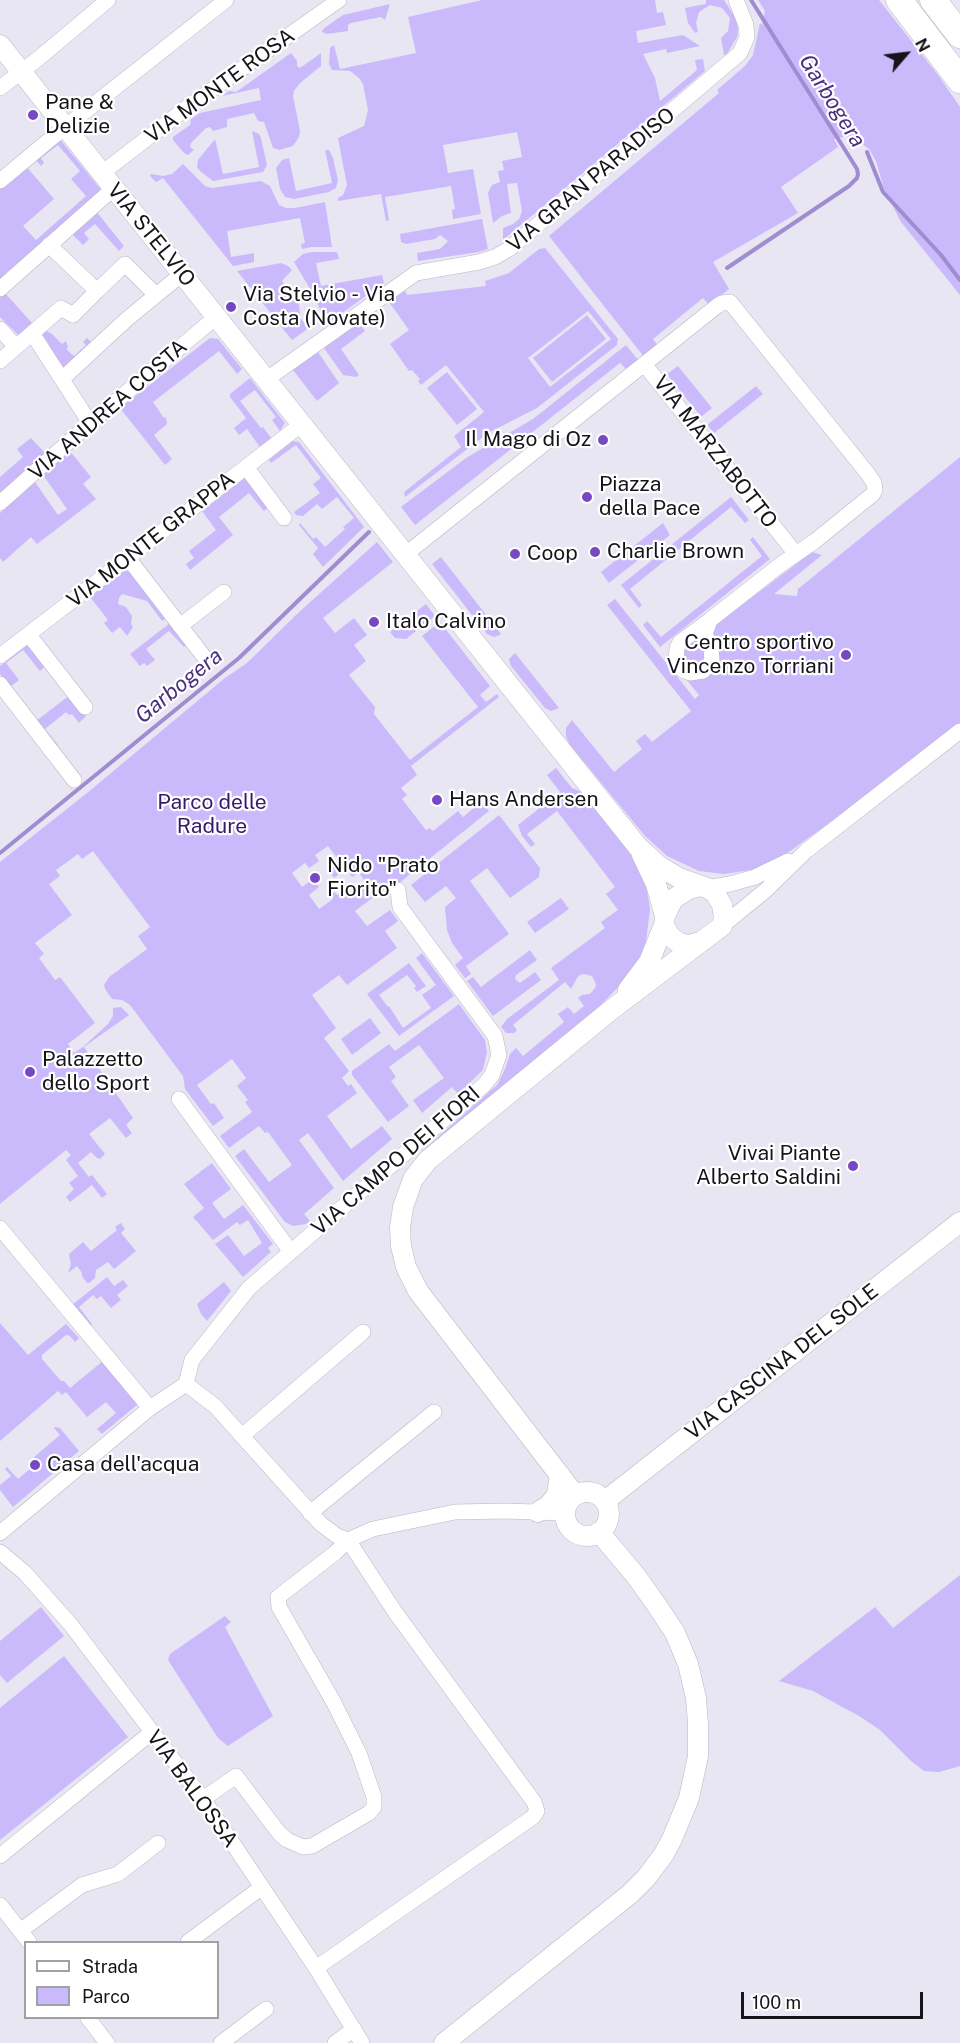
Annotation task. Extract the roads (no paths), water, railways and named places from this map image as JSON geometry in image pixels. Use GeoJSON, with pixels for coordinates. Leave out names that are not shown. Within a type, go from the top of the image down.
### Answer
{"type":"FeatureCollection","features":[{"type":"Feature","properties":{"kind":"highway"},"geometry":{"type":"LineString","coordinates":[[898,0],[960,80]]}},
{"type":"Feature","properties":{"kind":"highway"},"geometry":{"type":"LineString","coordinates":[[933,0],[960,35]]}},
{"type":"Feature","properties":{"kind":"street"},"geometry":{"type":"LineString","coordinates":[[0,88],[108,0]]}},
{"type":"Feature","properties":{"kind":"street"},"geometry":{"type":"LineString","coordinates":[[3,174],[226,0]]}},
{"type":"Feature","properties":{"kind":"street","name":"VIA MONTE ROSA"},"geometry":{"type":"LineString","coordinates":[[0,289],[49,245],[108,181],[189,106],[339,0]]}},
{"type":"Feature","properties":{"kind":"street","name":"VIA GRAN PARADISO"},"geometry":{"type":"LineString","coordinates":[[267,380],[416,273],[478,262],[495,257],[509,249],[740,53],[747,37],[744,17],[736,0]]}},
{"type":"Feature","properties":{"kind":"street","name":"VIA STELVIO"},"geometry":{"type":"LineString","coordinates":[[0,45],[638,847]]}},
{"type":"Feature","properties":{"kind":"street"},"geometry":{"type":"LineString","coordinates":[[49,245],[97,291]]}},
{"type":"Feature","properties":{"kind":"street"},"geometry":{"type":"LineString","coordinates":[[0,361],[61,308],[73,315],[125,264],[156,295]]}},
{"type":"Feature","properties":{"kind":"street"},"geometry":{"type":"LineString","coordinates":[[62,379],[127,319],[182,274]]}},
{"type":"Feature","properties":{"kind":"street"},"geometry":{"type":"LineString","coordinates":[[645,364],[717,306],[727,302],[733,305],[871,478],[875,487],[873,494],[710,620]]}},
{"type":"Feature","properties":{"kind":"street","name":"VIA ANDREA COSTA"},"geometry":{"type":"LineString","coordinates":[[0,503],[90,423],[216,317]]}},
{"type":"Feature","properties":{"kind":"street"},"geometry":{"type":"LineString","coordinates":[[0,329],[16,347]]}},
{"type":"Feature","properties":{"kind":"street"},"geometry":{"type":"LineString","coordinates":[[32,333],[90,423]]}},
{"type":"Feature","properties":{"kind":"street","name":"VIA MARZABOTTO"},"geometry":{"type":"LineString","coordinates":[[406,554],[645,364],[796,554]]}},
{"type":"Feature","properties":{"kind":"street","name":"VIA MONTE GRAPPA"},"geometry":{"type":"LineString","coordinates":[[0,657],[302,424]]}},
{"type":"Feature","properties":{"kind":"street"},"geometry":{"type":"LineString","coordinates":[[246,467],[284,518]]}},
{"type":"Feature","properties":{"kind":"street"},"geometry":{"type":"LineString","coordinates":[[128,558],[205,658]]}},
{"type":"Feature","properties":{"kind":"street"},"geometry":{"type":"LineString","coordinates":[[180,626],[224,592]]}},
{"type":"Feature","properties":{"kind":"street"},"geometry":{"type":"LineString","coordinates":[[29,634],[85,707]]}},
{"type":"Feature","properties":{"kind":"street"},"geometry":{"type":"LineString","coordinates":[[0,684],[74,780]]}},
{"type":"Feature","properties":{"kind":"street"},"geometry":{"type":"LineString","coordinates":[[575,1495],[418,1291],[409,1274],[402,1252],[400,1221],[411,1183],[424,1164],[612,1010],[766,890],[806,851],[960,731]]}},
{"type":"Feature","properties":{"kind":"street"},"geometry":{"type":"LineString","coordinates":[[638,847],[659,866],[679,878],[704,887],[719,898],[724,910],[722,926]]}},
{"type":"Feature","properties":{"kind":"street"},"geometry":{"type":"LineString","coordinates":[[638,847],[656,884],[670,936],[679,943],[688,945],[701,942]]}},
{"type":"Feature","properties":{"kind":"street"},"geometry":{"type":"LineString","coordinates":[[612,1010],[649,962],[669,905],[678,895],[689,889],[730,884],[764,873],[806,851]]}},
{"type":"Feature","properties":{"kind":"street","name":"VIA CAMPO DEI FIORI"},"geometry":{"type":"LineString","coordinates":[[186,1384],[190,1365],[200,1348],[249,1288],[484,1085],[497,1065],[499,1055],[495,1036],[400,907],[398,890]]}},
{"type":"Feature","properties":{"kind":"street"},"geometry":{"type":"LineString","coordinates":[[179,1100],[291,1252]]}},
{"type":"Feature","properties":{"kind":"street","name":"VIA CASCINA DEL SOLE"},"geometry":{"type":"LineString","coordinates":[[605,1501],[960,1222]]}},
{"type":"Feature","properties":{"kind":"street"},"geometry":{"type":"LineString","coordinates":[[0,1228],[150,1408]]}},
{"type":"Feature","properties":{"kind":"street"},"geometry":{"type":"LineString","coordinates":[[242,1436],[363,1332]]}},
{"type":"Feature","properties":{"kind":"street"},"geometry":{"type":"LineString","coordinates":[[0,1533],[150,1408],[186,1384],[215,1406],[310,1513],[329,1531],[348,1540],[395,1612],[534,1802],[537,1811],[533,1817],[316,1968]]}},
{"type":"Feature","properties":{"kind":"street"},"geometry":{"type":"LineString","coordinates":[[310,1513],[434,1412]]}},
{"type":"Feature","properties":{"kind":"street"},"geometry":{"type":"LineString","coordinates":[[538,1512],[548,1506],[557,1495],[560,1475]]}},
{"type":"Feature","properties":{"kind":"street"},"geometry":{"type":"LineString","coordinates":[[582,1492],[594,1493],[605,1501],[608,1507],[608,1520],[599,1532],[589,1535],[577,1533],[568,1525],[565,1513],[567,1504],[575,1495],[582,1492]]}},
{"type":"Feature","properties":{"kind":"street"},"geometry":{"type":"LineString","coordinates":[[203,1799],[236,1776],[279,1833],[303,1847],[312,1846],[363,1817],[374,1807],[374,1797],[367,1774],[349,1731],[279,1607],[278,1600],[282,1593],[335,1553],[348,1540],[373,1528],[454,1512],[565,1513]]}},
{"type":"Feature","properties":{"kind":"street"},"geometry":{"type":"LineString","coordinates":[[444,2043],[616,1907],[638,1886],[657,1864],[672,1839],[689,1798],[698,1756],[698,1739],[696,1698],[688,1664],[675,1633],[658,1607],[636,1576],[599,1532]]}},
{"type":"Feature","properties":{"kind":"street","name":"VIA BALOSSA"},"geometry":{"type":"LineString","coordinates":[[0,1552],[24,1573],[95,1655],[203,1799],[316,1968],[362,2043]]}},
{"type":"Feature","properties":{"kind":"street"},"geometry":{"type":"LineString","coordinates":[[0,1857],[152,1732]]}},
{"type":"Feature","properties":{"kind":"street"},"geometry":{"type":"LineString","coordinates":[[0,1905],[25,1937],[82,1885],[118,1874],[158,1844]]}},
{"type":"Feature","properties":{"kind":"street"},"geometry":{"type":"LineString","coordinates":[[189,1941],[261,1887]]}},
{"type":"Feature","properties":{"kind":"street"},"geometry":{"type":"LineString","coordinates":[[221,2043],[266,2009]]}},
{"type":"Feature","properties":{"kind":"street"},"geometry":{"type":"LineString","coordinates":[[89,2019],[107,2043]]}},
{"type":"Feature","properties":{"kind":"street"},"geometry":{"type":"LineString","coordinates":[[335,2043],[354,2029]]}},
{"type":"Feature","properties":{"kind":"waterway","name":"Garbogera"},"geometry":{"type":"LineString","coordinates":[[727,268],[849,186],[858,174],[751,0]]}},
{"type":"Feature","properties":{"kind":"waterway"},"geometry":{"type":"LineString","coordinates":[[867,152],[883,192],[941,255],[960,280]]}},
{"type":"Feature","properties":{"kind":"waterway","name":"Garbogera"},"geometry":{"type":"LineString","coordinates":[[0,853],[239,658],[369,532]]}},
{"type":"Feature","properties":{"kind":"place","name":"Pane & Delizie"},"geometry":{"type":"Point","coordinates":[33,115]}},
{"type":"Feature","properties":{"kind":"place","name":"Via Stelvio - Via Costa (Novate)"},"geometry":{"type":"Point","coordinates":[231,307]}},
{"type":"Feature","properties":{"kind":"place","name":"Il Mago di Oz"},"geometry":{"type":"Point","coordinates":[603,440]}},
{"type":"Feature","properties":{"kind":"place","name":"Piazza della Pace"},"geometry":{"type":"Point","coordinates":[587,497]}},
{"type":"Feature","properties":{"kind":"place","name":"Charlie Brown"},"geometry":{"type":"Point","coordinates":[595,552]}},
{"type":"Feature","properties":{"kind":"place","name":"Coop"},"geometry":{"type":"Point","coordinates":[515,554]}},
{"type":"Feature","properties":{"kind":"place","name":"Italo Calvino"},"geometry":{"type":"Point","coordinates":[374,622]}},
{"type":"Feature","properties":{"kind":"place","name":"Centro sportivo Vincenzo Torriani"},"geometry":{"type":"Point","coordinates":[846,655]}},
{"type":"Feature","properties":{"kind":"place","name":"Hans Andersen"},"geometry":{"type":"Point","coordinates":[437,800]}},
{"type":"Feature","properties":{"kind":"place","name":"Nido \"Prato Fiorito\""},"geometry":{"type":"Point","coordinates":[315,878]}},
{"type":"Feature","properties":{"kind":"place","name":"Palazzetto dello Sport"},"geometry":{"type":"Point","coordinates":[30,1072]}},
{"type":"Feature","properties":{"kind":"place","name":"Vivai Piante Alberto Saldini"},"geometry":{"type":"Point","coordinates":[853,1166]}},
{"type":"Feature","properties":{"kind":"place","name":"Casa dell'acqua"},"geometry":{"type":"Point","coordinates":[35,1465]}},
{"type":"Feature","properties":{"kind":"park label","name":"Parco delle Radure"},"geometry":{"type":"Point","coordinates":[212,815]}}]}
